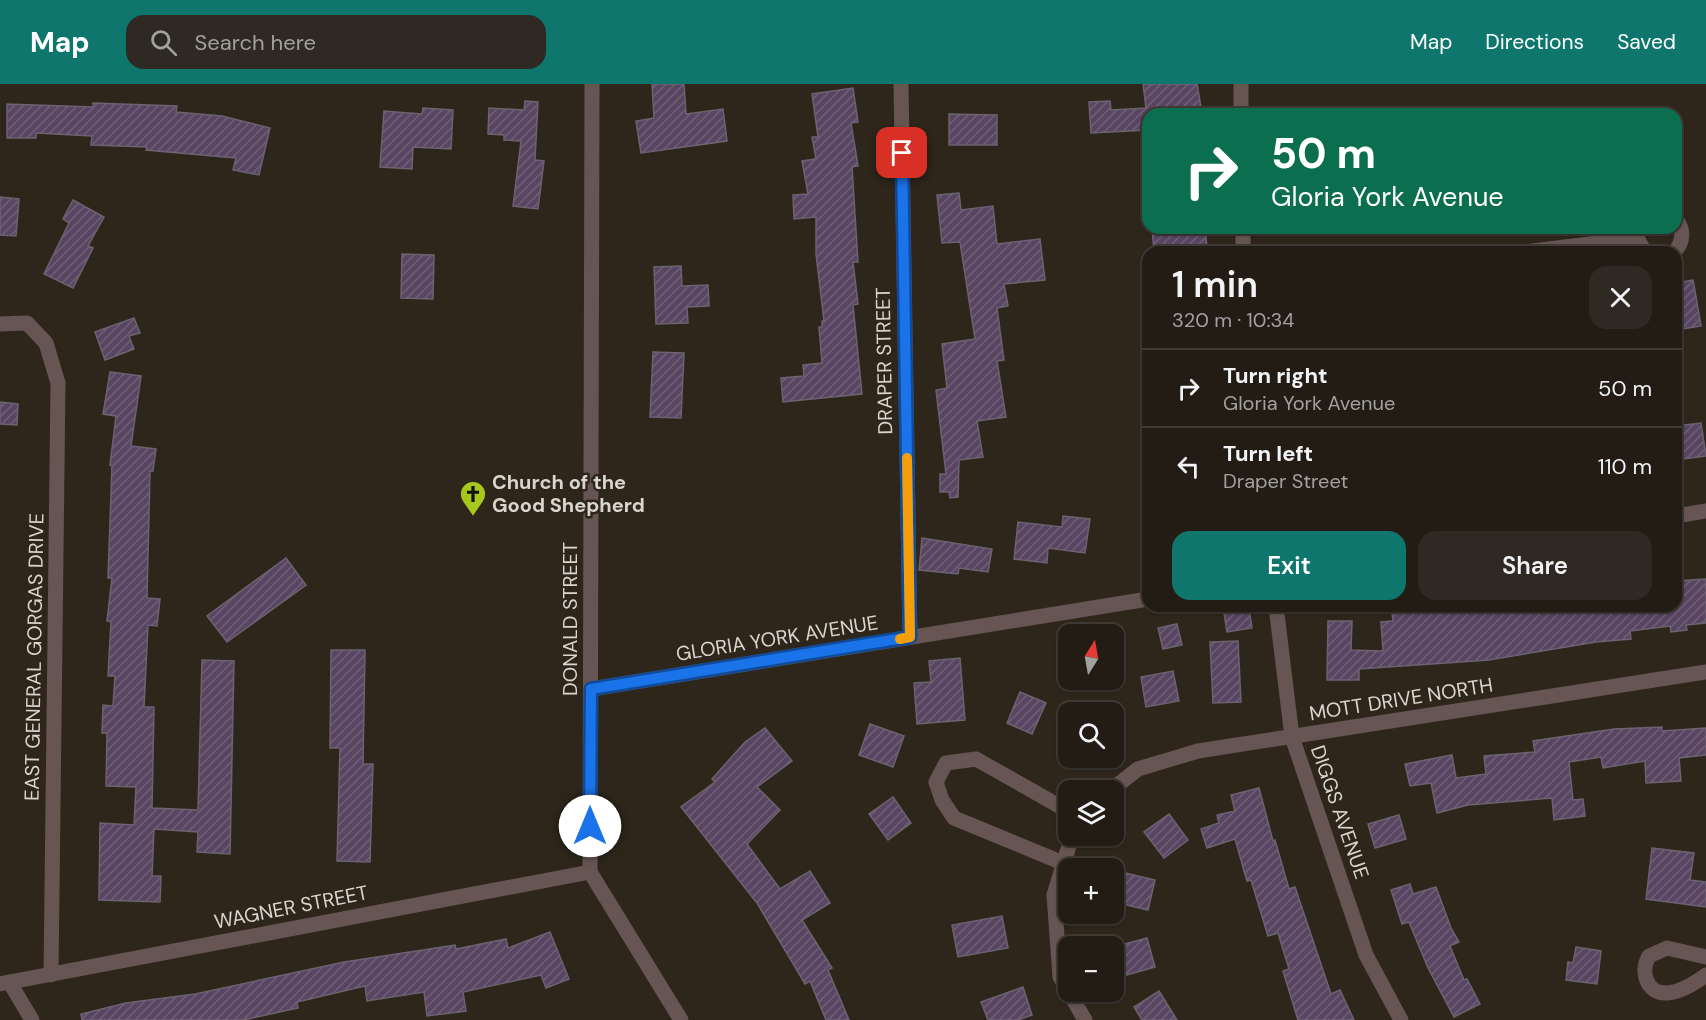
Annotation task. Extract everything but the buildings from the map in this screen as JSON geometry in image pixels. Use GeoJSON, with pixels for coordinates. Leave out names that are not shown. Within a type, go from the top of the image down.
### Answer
{"type":"FeatureCollection","features":[{"type":"Feature","properties":{"kind":"street","name":"DONALD STREET"},"geometry":{"type":"LineString","coordinates":[[590,872],[592,84]]}},
{"type":"Feature","properties":{"kind":"street","name":"DRAPER STREET"},"geometry":{"type":"LineString","coordinates":[[901,84],[910,637]]}},
{"type":"Feature","properties":{"kind":"street"},"geometry":{"type":"LineString","coordinates":[[1241,84],[1241,108]]}},
{"type":"Feature","properties":{"kind":"street"},"geometry":{"type":"LineString","coordinates":[[1560,246],[1632,234]]}},
{"type":"Feature","properties":{"kind":"street","name":"EAST GENERAL GORGAS DRIVE"},"geometry":{"type":"LineString","coordinates":[[0,324],[27,323],[46,343],[58,383],[51,975]]}},
{"type":"Feature","properties":{"kind":"street"},"geometry":{"type":"LineString","coordinates":[[1682,515],[1706,511]]}},
{"type":"Feature","properties":{"kind":"street","name":"GLORIA YORK AVENUE"},"geometry":{"type":"LineString","coordinates":[[591,689],[1142,600]]}},
{"type":"Feature","properties":{"kind":"street","name":"DIGGS AVENUE"},"geometry":{"type":"LineString","coordinates":[[1276,612],[1292,737],[1366,955],[1401,1020]]}},
{"type":"Feature","properties":{"kind":"street","name":"MOTT DRIVE NORTH"},"geometry":{"type":"LineString","coordinates":[[1124,780],[1138,769],[1198,751],[1706,672]]}},
{"type":"Feature","properties":{"kind":"street"},"geometry":{"type":"LineString","coordinates":[[1058,805],[976,759],[946,763],[936,782],[942,800],[954,818],[1058,861]]}},
{"type":"Feature","properties":{"kind":"street"},"geometry":{"type":"LineString","coordinates":[[590,872],[681,1020]]}},
{"type":"Feature","properties":{"kind":"street","name":"WAGNER STREET"},"geometry":{"type":"LineString","coordinates":[[5,983],[590,872]]}},
{"type":"Feature","properties":{"kind":"street"},"geometry":{"type":"LineString","coordinates":[[1058,881],[1054,895],[1060,977],[1084,1020]]}},
{"type":"Feature","properties":{"kind":"street"},"geometry":{"type":"LineString","coordinates":[[1706,957],[1667,948],[1649,956],[1644,972],[1645,980],[1652,988],[1665,993],[1689,986],[1706,975]]}},
{"type":"Feature","properties":{"kind":"street"},"geometry":{"type":"LineString","coordinates":[[5,983],[32,1020]]}},
{"type":"Feature","properties":{"kind":"slow traffic"},"geometry":{"type":"LineString","coordinates":[[900,639],[910,637],[907,458]]}},
{"type":"Feature","properties":{"kind":"place","name":"Church of the Good Shepherd"},"geometry":{"type":"Point","coordinates":[473,517]}},
{"type":"Feature","properties":{"kind":"route"},"geometry":{"type":"LineString","coordinates":[[590,826],[591,689],[910,637],[902,153]]}}]}
